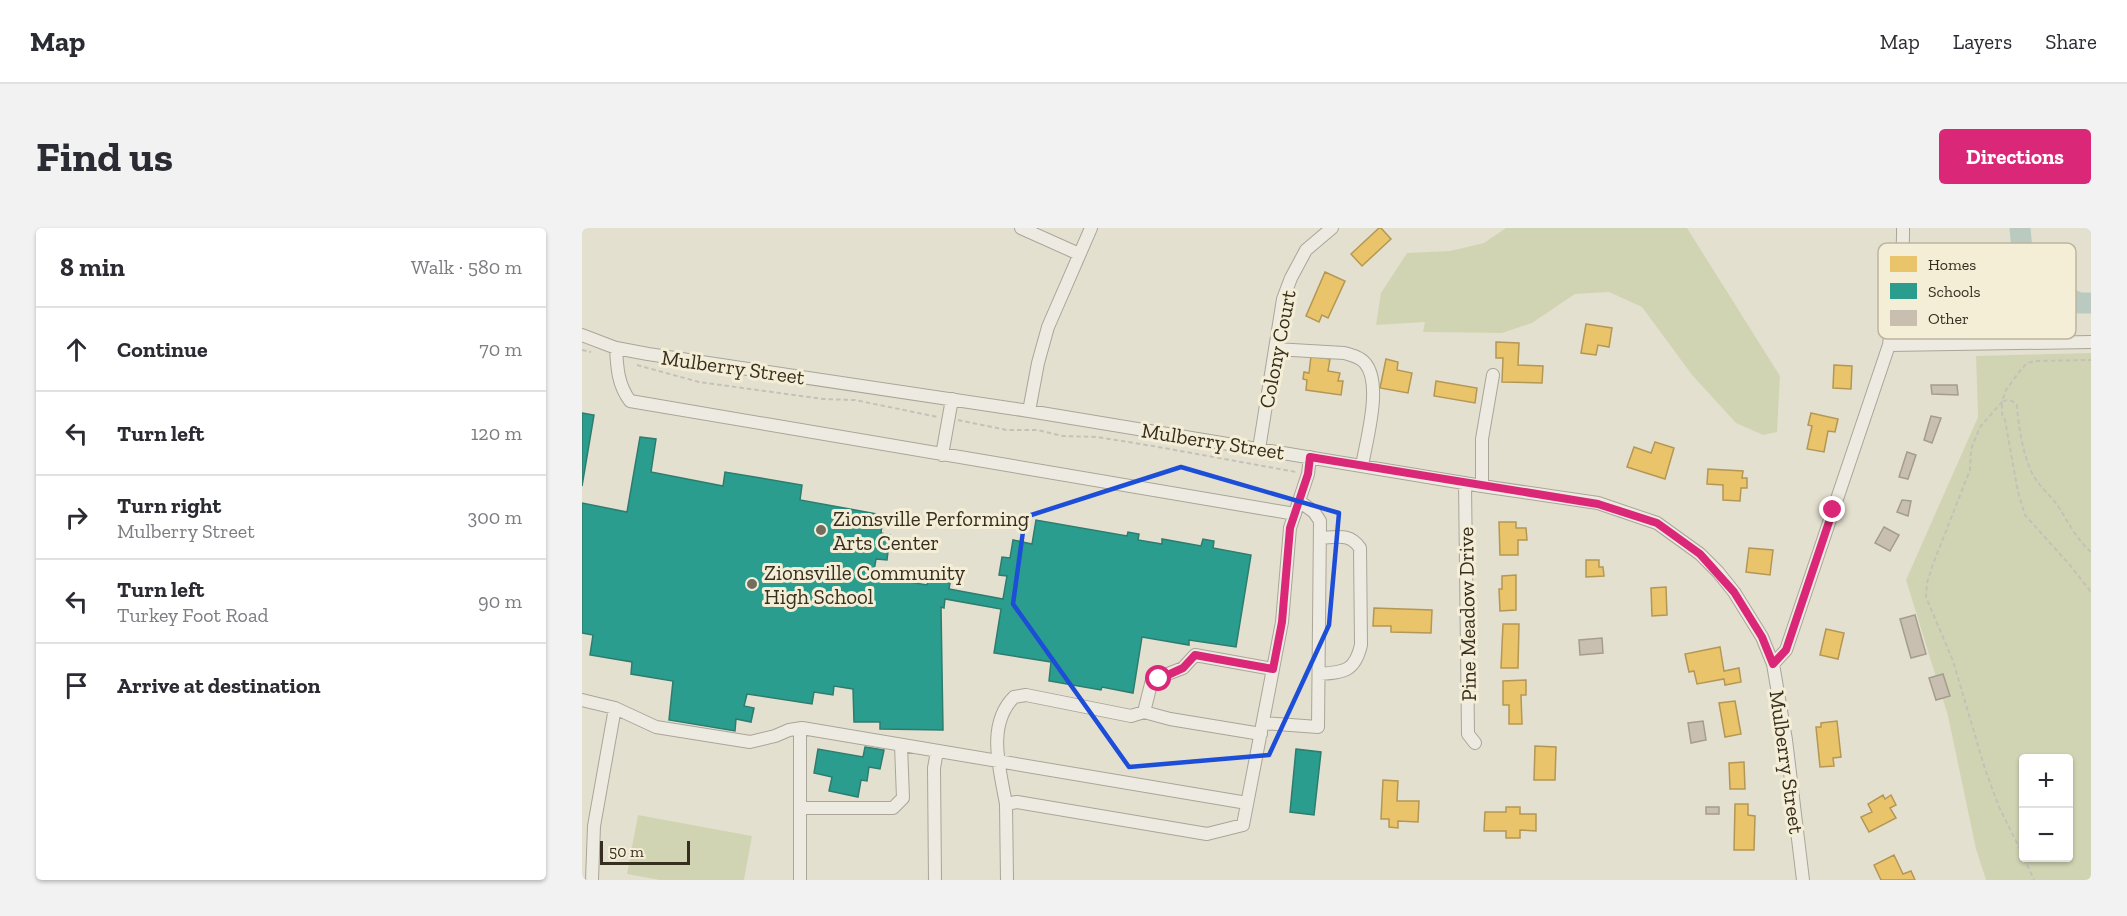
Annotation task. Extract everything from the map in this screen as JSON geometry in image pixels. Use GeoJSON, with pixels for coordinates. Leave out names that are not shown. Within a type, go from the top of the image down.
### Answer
{"type":"FeatureCollection","features":[{"type":"Feature","properties":{"kind":"street"},"geometry":{"type":"LineString","coordinates":[[1021,228],[1079,254]]}},
{"type":"Feature","properties":{"kind":"street"},"geometry":{"type":"LineString","coordinates":[[1029,411],[1038,363],[1048,327],[1091,228]]}},
{"type":"Feature","properties":{"kind":"street","name":"Colony Court"},"geometry":{"type":"LineString","coordinates":[[1259,449],[1282,299],[1306,250],[1332,228]]}},
{"type":"Feature","properties":{"kind":"street"},"geometry":{"type":"LineString","coordinates":[[1903,228],[1904,243]]}},
{"type":"Feature","properties":{"kind":"street","name":"Mulberry Street"},"geometry":{"type":"LineString","coordinates":[[582,335],[616,348],[1029,411],[1598,504],[1657,523],[1700,554],[1734,592],[1762,637],[1773,664],[1786,740],[1803,880]]}},
{"type":"Feature","properties":{"kind":"street"},"geometry":{"type":"LineString","coordinates":[[1773,664],[1786,650],[1890,339]]}},
{"type":"Feature","properties":{"kind":"street"},"geometry":{"type":"LineString","coordinates":[[1889,345],[2091,342]]}},
{"type":"Feature","properties":{"kind":"street"},"geometry":{"type":"LineString","coordinates":[[616,348],[618,377],[622,390],[630,401],[1295,514]]}},
{"type":"Feature","properties":{"kind":"street"},"geometry":{"type":"LineString","coordinates":[[1275,349],[1344,353],[1354,355],[1365,363],[1373,385],[1362,466]]}},
{"type":"Feature","properties":{"kind":"street"},"geometry":{"type":"LineString","coordinates":[[1482,486],[1482,439],[1493,375]]}},
{"type":"Feature","properties":{"kind":"street"},"geometry":{"type":"LineString","coordinates":[[942,455],[951,399]]}},
{"type":"Feature","properties":{"kind":"street"},"geometry":{"type":"LineString","coordinates":[[1006,804],[1017,802],[1207,834],[1243,825],[1282,622],[1290,528],[1308,474],[1310,457]]}},
{"type":"Feature","properties":{"kind":"street","name":"Pine Meadow Drive"},"geometry":{"type":"LineString","coordinates":[[1465,483],[1468,734],[1475,743]]}},
{"type":"Feature","properties":{"kind":"street"},"geometry":{"type":"LineString","coordinates":[[1006,880],[1006,804],[998,760],[998,731],[1001,714],[1014,697],[1026,694],[1131,716],[1144,712],[1170,719],[1262,728],[1318,727],[1320,521],[1314,512],[1299,501]]}},
{"type":"Feature","properties":{"kind":"street"},"geometry":{"type":"LineString","coordinates":[[1320,538],[1348,537],[1355,540],[1360,548],[1361,645],[1358,658],[1350,668],[1320,674]]}},
{"type":"Feature","properties":{"kind":"street"},"geometry":{"type":"LineString","coordinates":[[1144,712],[1152,680],[1183,668],[1195,655],[1273,669]]}},
{"type":"Feature","properties":{"kind":"street"},"geometry":{"type":"LineString","coordinates":[[582,700],[615,708],[656,727],[750,742],[800,729],[1248,802]]}},
{"type":"Feature","properties":{"kind":"street"},"geometry":{"type":"LineString","coordinates":[[592,880],[594,826],[615,708]]}},
{"type":"Feature","properties":{"kind":"street"},"geometry":{"type":"LineString","coordinates":[[800,729],[800,880]]}},
{"type":"Feature","properties":{"kind":"street"},"geometry":{"type":"LineString","coordinates":[[800,808],[893,808],[903,798],[901,745]]}},
{"type":"Feature","properties":{"kind":"street"},"geometry":{"type":"LineString","coordinates":[[935,880],[934,768],[937,751]]}},
{"type":"Feature","properties":{"kind":"path"},"geometry":{"type":"LineString","coordinates":[[2019,847],[1999,807],[1985,769],[1953,662],[1926,597],[1928,583],[1933,564],[1970,470],[1971,449],[1980,428],[2002,402],[2014,378],[2027,363],[2091,360]]}},
{"type":"Feature","properties":{"kind":"path"},"geometry":{"type":"LineString","coordinates":[[2002,402],[2013,401],[2017,405],[2019,426],[2036,480],[2055,501],[2083,545],[2091,552]]}},
{"type":"Feature","properties":{"kind":"path"},"geometry":{"type":"LineString","coordinates":[[2002,402],[2002,414],[2025,515],[2091,592]]}},
{"type":"Feature","properties":{"kind":"path"},"geometry":{"type":"LineString","coordinates":[[2026,862],[2034,880]]}},
{"type":"Feature","properties":{"kind":"highlighted area"},"geometry":{"type":"Polygon","coordinates":[[[1181,467],[1339,513],[1329,625],[1269,755],[1129,767],[1013,604],[1025,517],[1181,467]]]}},
{"type":"Feature","properties":{"kind":"green space"},"geometry":{"type":"Polygon","coordinates":[[[1506,228],[1687,228],[1780,376],[1777,432],[1763,435],[1736,423],[1692,375],[1642,307],[1609,292],[1575,294],[1532,323],[1502,333],[1423,332],[1425,322],[1376,325],[1381,293],[1407,253],[1450,251],[1484,243],[1506,228]]]}},
{"type":"Feature","properties":{"kind":"green space"},"geometry":{"type":"Polygon","coordinates":[[[2091,353],[2091,880],[1986,880],[1976,849],[1948,716],[1906,580],[1978,417],[1976,356],[2091,353]]]}},
{"type":"Feature","properties":{"kind":"green space"},"geometry":{"type":"Polygon","coordinates":[[[638,815],[752,836],[744,880],[660,880],[627,874],[638,815]]]}},
{"type":"Feature","properties":{"kind":"building: Homes"},"geometry":{"type":"Polygon","coordinates":[[[1379,228],[1391,239],[1362,266],[1351,254],[1379,228]]]}},
{"type":"Feature","properties":{"kind":"building: Homes"},"geometry":{"type":"Polygon","coordinates":[[[1325,272],[1345,281],[1328,318],[1322,315],[1319,322],[1306,316],[1325,272]]]}},
{"type":"Feature","properties":{"kind":"building: Homes"},"geometry":{"type":"Polygon","coordinates":[[[1586,324],[1612,328],[1609,347],[1598,345],[1596,355],[1581,353],[1586,324]]]}},
{"type":"Feature","properties":{"kind":"building: Homes"},"geometry":{"type":"Polygon","coordinates":[[[1496,342],[1519,343],[1518,365],[1543,366],[1542,383],[1502,382],[1503,358],[1496,358],[1496,342]]]}},
{"type":"Feature","properties":{"kind":"building: Homes"},"geometry":{"type":"Polygon","coordinates":[[[1311,356],[1330,359],[1328,371],[1340,373],[1338,381],[1343,381],[1341,395],[1306,390],[1307,380],[1303,379],[1304,372],[1309,373],[1311,356]]]}},
{"type":"Feature","properties":{"kind":"building: Homes"},"geometry":{"type":"Polygon","coordinates":[[[1386,359],[1398,362],[1397,370],[1412,373],[1408,393],[1380,388],[1386,359]]]}},
{"type":"Feature","properties":{"kind":"building: Homes"},"geometry":{"type":"Polygon","coordinates":[[[1834,365],[1852,366],[1851,389],[1833,388],[1834,365]]]}},
{"type":"Feature","properties":{"kind":"building: Homes"},"geometry":{"type":"Polygon","coordinates":[[[1436,381],[1477,388],[1475,403],[1434,396],[1436,381]]]}},
{"type":"Feature","properties":{"kind":"building: Homes"},"geometry":{"type":"Polygon","coordinates":[[[1811,413],[1838,419],[1835,432],[1828,431],[1824,452],[1807,449],[1812,426],[1808,425],[1811,413]]]}},
{"type":"Feature","properties":{"kind":"building: Homes"},"geometry":{"type":"Polygon","coordinates":[[[1655,442],[1674,448],[1665,479],[1627,467],[1634,447],[1651,453],[1655,442]]]}},
{"type":"Feature","properties":{"kind":"building: Homes"},"geometry":{"type":"Polygon","coordinates":[[[1708,469],[1743,471],[1742,478],[1747,478],[1747,488],[1741,488],[1740,501],[1723,500],[1723,485],[1707,484],[1708,469]]]}},
{"type":"Feature","properties":{"kind":"building: Homes"},"geometry":{"type":"Polygon","coordinates":[[[1499,522],[1516,522],[1516,528],[1526,528],[1527,540],[1518,540],[1518,555],[1500,555],[1499,522]]]}},
{"type":"Feature","properties":{"kind":"building: Homes"},"geometry":{"type":"Polygon","coordinates":[[[1749,548],[1773,550],[1770,575],[1746,572],[1749,548]]]}},
{"type":"Feature","properties":{"kind":"building: Homes"},"geometry":{"type":"Polygon","coordinates":[[[1586,560],[1599,560],[1599,567],[1603,567],[1604,576],[1586,577],[1586,560]]]}},
{"type":"Feature","properties":{"kind":"building: Homes"},"geometry":{"type":"Polygon","coordinates":[[[1516,575],[1516,610],[1500,611],[1499,589],[1502,589],[1502,576],[1516,575]]]}},
{"type":"Feature","properties":{"kind":"building: Homes"},"geometry":{"type":"Polygon","coordinates":[[[1666,587],[1667,615],[1652,616],[1651,588],[1666,587]]]}},
{"type":"Feature","properties":{"kind":"building: Homes"},"geometry":{"type":"Polygon","coordinates":[[[1374,608],[1432,610],[1431,633],[1391,632],[1391,626],[1373,626],[1374,608]]]}},
{"type":"Feature","properties":{"kind":"building: Homes"},"geometry":{"type":"Polygon","coordinates":[[[1503,624],[1519,624],[1518,668],[1501,668],[1503,624]]]}},
{"type":"Feature","properties":{"kind":"building: Homes"},"geometry":{"type":"Polygon","coordinates":[[[1826,629],[1844,633],[1838,659],[1820,655],[1826,629]]]}},
{"type":"Feature","properties":{"kind":"building: Homes"},"geometry":{"type":"Polygon","coordinates":[[[1720,647],[1724,671],[1739,668],[1741,682],[1725,685],[1724,679],[1697,684],[1694,671],[1689,672],[1685,654],[1720,647]]]}},
{"type":"Feature","properties":{"kind":"building: Homes"},"geometry":{"type":"Polygon","coordinates":[[[1526,680],[1526,695],[1521,695],[1522,724],[1509,724],[1509,705],[1503,705],[1503,681],[1526,680]]]}},
{"type":"Feature","properties":{"kind":"building: Homes"},"geometry":{"type":"Polygon","coordinates":[[[1735,701],[1741,734],[1725,737],[1719,703],[1735,701]]]}},
{"type":"Feature","properties":{"kind":"building: Homes"},"geometry":{"type":"Polygon","coordinates":[[[1837,721],[1841,757],[1833,758],[1834,766],[1820,767],[1816,727],[1821,727],[1821,723],[1837,721]]]}},
{"type":"Feature","properties":{"kind":"building: Homes"},"geometry":{"type":"Polygon","coordinates":[[[1535,746],[1556,747],[1555,780],[1534,780],[1535,746]]]}},
{"type":"Feature","properties":{"kind":"building: Homes"},"geometry":{"type":"Polygon","coordinates":[[[1744,762],[1745,789],[1730,789],[1729,763],[1744,762]]]}},
{"type":"Feature","properties":{"kind":"building: Homes"},"geometry":{"type":"Polygon","coordinates":[[[1383,780],[1398,781],[1397,801],[1419,801],[1418,822],[1398,821],[1398,828],[1389,827],[1389,819],[1381,819],[1383,780]]]}},
{"type":"Feature","properties":{"kind":"building: Homes"},"geometry":{"type":"Polygon","coordinates":[[[1883,795],[1885,799],[1891,795],[1896,805],[1890,808],[1896,818],[1869,832],[1861,817],[1872,812],[1868,804],[1883,795]]]}},
{"type":"Feature","properties":{"kind":"building: Homes"},"geometry":{"type":"Polygon","coordinates":[[[1735,804],[1748,804],[1748,815],[1755,816],[1754,850],[1734,850],[1735,804]]]}},
{"type":"Feature","properties":{"kind":"building: Homes"},"geometry":{"type":"Polygon","coordinates":[[[1506,807],[1520,807],[1520,814],[1536,814],[1536,831],[1520,830],[1520,838],[1506,838],[1506,831],[1484,831],[1485,812],[1506,812],[1506,807]]]}},
{"type":"Feature","properties":{"kind":"building: Homes"},"geometry":{"type":"Polygon","coordinates":[[[1894,855],[1903,874],[1911,871],[1915,880],[1881,880],[1874,865],[1894,855]]]}},
{"type":"Feature","properties":{"kind":"building: Schools"},"geometry":{"type":"Polygon","coordinates":[[[582,413],[594,415],[582,486],[582,413]]]}},
{"type":"Feature","properties":{"kind":"building: Schools","name":"Zionsville Community High School"},"geometry":{"type":"Polygon","coordinates":[[[640,437],[656,439],[651,472],[723,486],[725,472],[802,485],[800,500],[883,515],[881,533],[890,535],[887,560],[876,559],[873,576],[927,585],[929,578],[950,583],[949,589],[1003,599],[1007,576],[999,575],[1002,557],[1010,558],[1013,540],[1032,544],[1036,520],[1127,536],[1128,532],[1139,534],[1138,540],[1162,544],[1162,539],[1201,546],[1203,539],[1214,541],[1213,548],[1251,555],[1236,647],[1189,640],[1189,645],[1142,637],[1133,693],[1102,687],[1101,690],[1049,681],[1051,662],[994,653],[1001,609],[945,599],[944,608],[941,607],[943,730],[880,729],[880,722],[854,722],[853,689],[834,686],[833,695],[814,692],[812,704],[747,694],[744,706],[754,708],[751,722],[736,719],[735,731],[669,720],[673,681],[631,674],[632,662],[590,655],[593,635],[582,633],[582,503],[627,512],[640,437]]]}},
{"type":"Feature","properties":{"kind":"building: Schools"},"geometry":{"type":"Polygon","coordinates":[[[865,747],[884,750],[880,769],[869,767],[867,781],[861,780],[858,797],[829,791],[832,777],[814,773],[818,749],[863,757],[865,747]]]}},
{"type":"Feature","properties":{"kind":"building: Schools"},"geometry":{"type":"Polygon","coordinates":[[[1296,749],[1321,752],[1314,815],[1290,812],[1296,749]]]}},
{"type":"Feature","properties":{"kind":"building: Other"},"geometry":{"type":"Polygon","coordinates":[[[1931,385],[1957,385],[1958,395],[1932,394],[1931,385]]]}},
{"type":"Feature","properties":{"kind":"building: Other"},"geometry":{"type":"Polygon","coordinates":[[[1931,416],[1941,418],[1932,443],[1924,440],[1931,416]]]}},
{"type":"Feature","properties":{"kind":"building: Other"},"geometry":{"type":"Polygon","coordinates":[[[1907,452],[1916,455],[1908,479],[1899,477],[1907,452]]]}},
{"type":"Feature","properties":{"kind":"building: Other"},"geometry":{"type":"Polygon","coordinates":[[[1902,500],[1911,501],[1908,516],[1897,512],[1902,500]]]}},
{"type":"Feature","properties":{"kind":"building: Other"},"geometry":{"type":"Polygon","coordinates":[[[1884,527],[1899,535],[1890,551],[1875,543],[1884,527]]]}},
{"type":"Feature","properties":{"kind":"building: Other"},"geometry":{"type":"Polygon","coordinates":[[[1915,615],[1926,654],[1911,658],[1900,619],[1915,615]]]}},
{"type":"Feature","properties":{"kind":"building: Other"},"geometry":{"type":"Polygon","coordinates":[[[1602,638],[1603,653],[1580,655],[1579,640],[1602,638]]]}},
{"type":"Feature","properties":{"kind":"building: Other"},"geometry":{"type":"Polygon","coordinates":[[[1943,674],[1950,696],[1936,700],[1929,678],[1943,674]]]}},
{"type":"Feature","properties":{"kind":"building: Other"},"geometry":{"type":"Polygon","coordinates":[[[1703,721],[1706,740],[1691,743],[1688,723],[1703,721]]]}},
{"type":"Feature","properties":{"kind":"building: Other"},"geometry":{"type":"Polygon","coordinates":[[[1706,807],[1719,807],[1719,814],[1706,814],[1706,807]]]}},
{"type":"Feature","properties":{"kind":"waterway"},"geometry":{"type":"LineString","coordinates":[[2020,228],[2021,243]]}},
{"type":"Feature","properties":{"kind":"waterway"},"geometry":{"type":"LineString","coordinates":[[2076,302],[2091,303]]}},
{"type":"Feature","properties":{"kind":"place","name":"Zionsville Performing Arts Center"},"geometry":{"type":"Point","coordinates":[821,530]}},
{"type":"Feature","properties":{"kind":"place","name":"Zionsville Community High School"},"geometry":{"type":"Point","coordinates":[752,584]}},
{"type":"Feature","properties":{"kind":"route"},"geometry":{"type":"LineString","coordinates":[[1159,679],[1183,668],[1195,655],[1273,669],[1282,622],[1290,528],[1308,474],[1310,457],[1598,504],[1657,523],[1700,554],[1718,572],[1746,610],[1762,637],[1773,664],[1786,650],[1833,510]]}}]}
